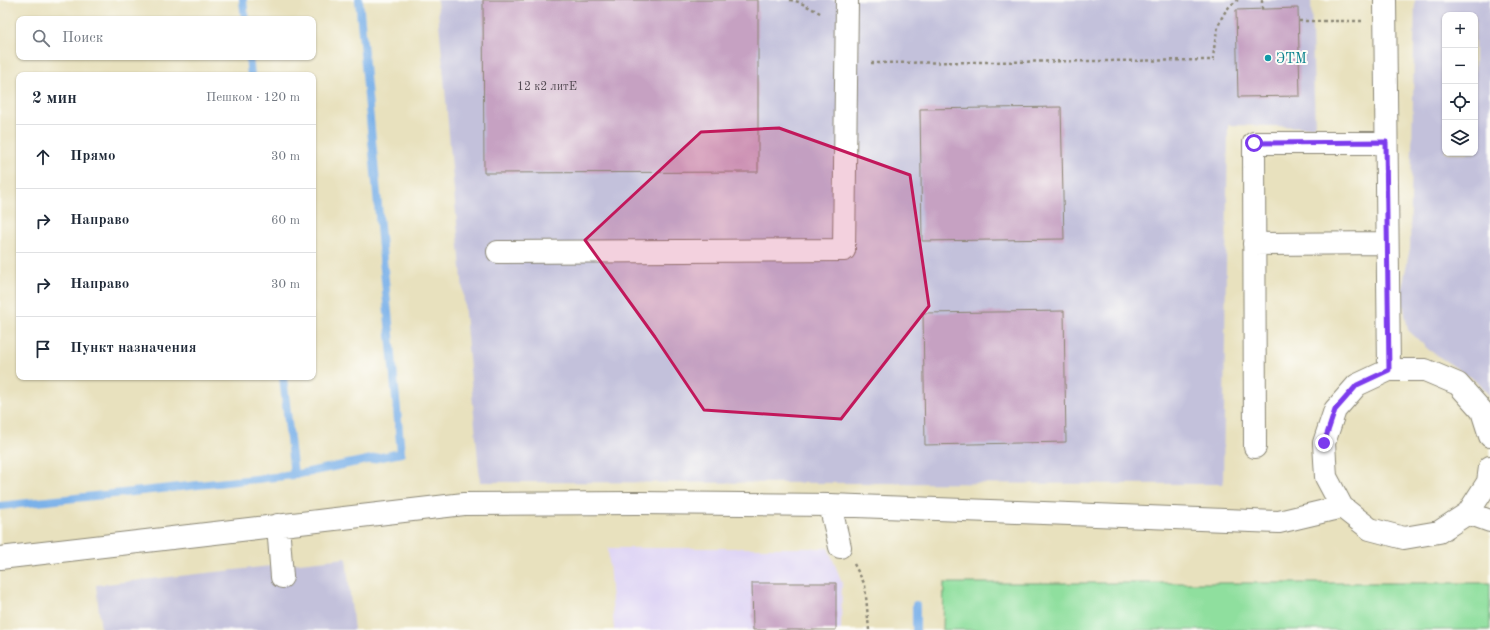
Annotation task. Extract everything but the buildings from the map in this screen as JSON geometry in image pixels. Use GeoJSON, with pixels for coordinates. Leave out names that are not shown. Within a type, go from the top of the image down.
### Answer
{"type":"FeatureCollection","features":[{"type":"Feature","properties":{"kind":"street"},"geometry":{"type":"LineString","coordinates":[[498,252],[844,250],[846,0]]}},
{"type":"Feature","properties":{"kind":"street"},"geometry":{"type":"LineString","coordinates":[[1385,0],[1389,370]]}},
{"type":"Feature","properties":{"kind":"street"},"geometry":{"type":"LineString","coordinates":[[1255,447],[1254,143],[1386,142]]}},
{"type":"Feature","properties":{"kind":"street"},"geometry":{"type":"LineString","coordinates":[[1254,244],[1387,243]]}},
{"type":"Feature","properties":{"kind":"street"},"geometry":{"type":"LineString","coordinates":[[1490,436],[1482,412],[1458,384],[1425,370],[1389,370],[1357,385],[1335,410],[1324,443],[1326,477],[1342,507],[1370,529],[1404,538],[1439,532],[1468,513],[1488,482],[1490,467]]}},
{"type":"Feature","properties":{"kind":"street"},"geometry":{"type":"LineString","coordinates":[[0,558],[464,504],[637,503],[830,505],[1279,522],[1342,507]]}},
{"type":"Feature","properties":{"kind":"street"},"geometry":{"type":"LineString","coordinates":[[830,505],[840,547]]}},
{"type":"Feature","properties":{"kind":"street"},"geometry":{"type":"LineString","coordinates":[[1468,513],[1490,521]]}},
{"type":"Feature","properties":{"kind":"street"},"geometry":{"type":"LineString","coordinates":[[278,525],[282,577]]}},
{"type":"Feature","properties":{"kind":"path"},"geometry":{"type":"LineString","coordinates":[[790,0],[799,2],[823,15]]}},
{"type":"Feature","properties":{"kind":"path"},"geometry":{"type":"LineString","coordinates":[[870,62],[1213,60],[1214,38],[1222,16],[1238,0]]}},
{"type":"Feature","properties":{"kind":"path"},"geometry":{"type":"LineString","coordinates":[[1262,0],[1262,9]]}},
{"type":"Feature","properties":{"kind":"path"},"geometry":{"type":"LineString","coordinates":[[1298,21],[1385,21]]}},
{"type":"Feature","properties":{"kind":"path"},"geometry":{"type":"LineString","coordinates":[[840,547],[853,562],[865,585],[869,630]]}},
{"type":"Feature","properties":{"kind":"highlighted area"},"geometry":{"type":"Polygon","coordinates":[[[779,128],[910,175],[929,306],[841,419],[704,410],[655,337],[585,240],[701,132],[779,128]]]}},
{"type":"Feature","properties":{"kind":"shaded area"},"geometry":{"type":"Polygon","coordinates":[[[437,0],[1311,0],[1315,127],[1228,125],[1223,484],[480,482],[437,0]]]}},
{"type":"Feature","properties":{"kind":"shaded area"},"geometry":{"type":"Polygon","coordinates":[[[1415,0],[1490,0],[1490,397],[1479,383],[1429,350],[1408,330],[1401,293],[1410,248],[1415,0]]]}},
{"type":"Feature","properties":{"kind":"shaded area"},"geometry":{"type":"Polygon","coordinates":[[[608,548],[828,548],[842,582],[841,630],[614,630],[608,548]]]}},
{"type":"Feature","properties":{"kind":"shaded area"},"geometry":{"type":"Polygon","coordinates":[[[346,558],[354,630],[101,630],[96,585],[346,558]]]}},
{"type":"Feature","properties":{"kind":"green space"},"geometry":{"type":"Polygon","coordinates":[[[944,583],[1490,583],[1490,630],[943,630],[944,583]]]}},
{"type":"Feature","properties":{"kind":"waterway"},"geometry":{"type":"LineString","coordinates":[[243,0],[245,16]]}},
{"type":"Feature","properties":{"kind":"waterway"},"geometry":{"type":"LineString","coordinates":[[0,506],[294,475],[401,453],[359,0]]}},
{"type":"Feature","properties":{"kind":"waterway"},"geometry":{"type":"LineString","coordinates":[[249,60],[251,72]]}},
{"type":"Feature","properties":{"kind":"waterway"},"geometry":{"type":"LineString","coordinates":[[283,380],[294,475]]}},
{"type":"Feature","properties":{"kind":"waterway"},"geometry":{"type":"LineString","coordinates":[[916,605],[916,630]]}},
{"type":"Feature","properties":{"kind":"place","name":"ЭТМ"},"geometry":{"type":"Point","coordinates":[1268,58]}},
{"type":"Feature","properties":{"kind":"route"},"geometry":{"type":"LineString","coordinates":[[1254,143],[1386,142],[1389,370],[1357,385],[1335,410],[1324,443]]}}]}
